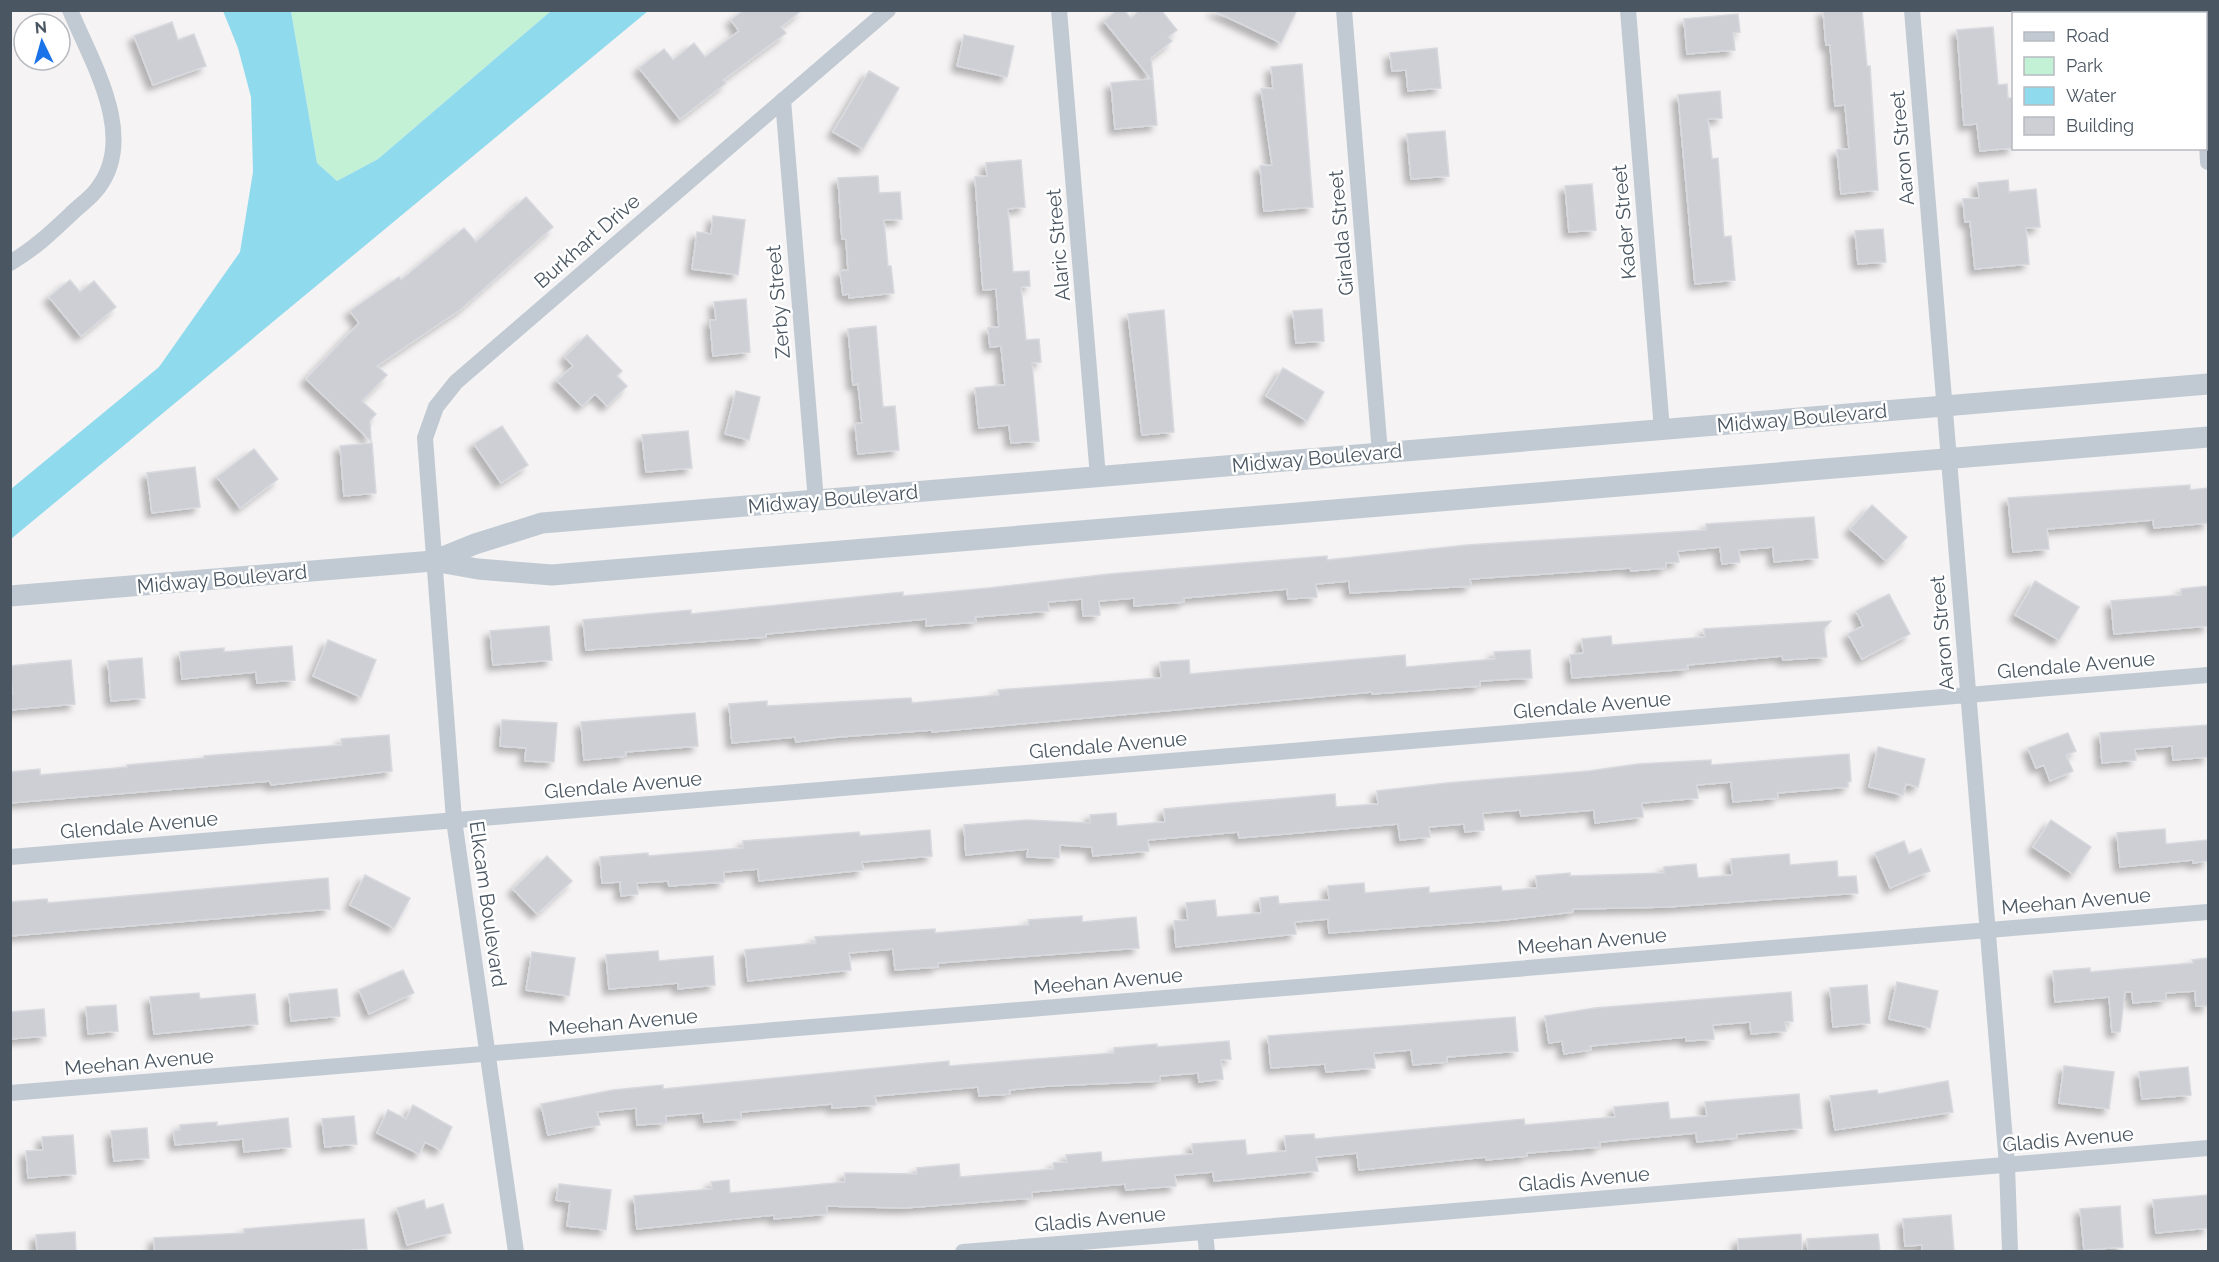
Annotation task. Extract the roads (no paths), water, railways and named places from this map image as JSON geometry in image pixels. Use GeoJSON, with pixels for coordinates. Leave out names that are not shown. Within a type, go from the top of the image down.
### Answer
{"type":"FeatureCollection","features":[{"type":"Feature","properties":{"kind":"street"},"geometry":{"type":"LineString","coordinates":[[10,262],[34,248],[99,188],[112,158],[113,125],[107,100],[70,10]]}},
{"type":"Feature","properties":{"kind":"street","name":"Burkhart Drive"},"geometry":{"type":"LineString","coordinates":[[433,561],[425,438],[436,407],[456,382],[888,10]]}},
{"type":"Feature","properties":{"kind":"street","name":"Alaric Street"},"geometry":{"type":"LineString","coordinates":[[1059,10],[1098,477]]}},
{"type":"Feature","properties":{"kind":"street","name":"Giralda Street"},"geometry":{"type":"LineString","coordinates":[[1344,10],[1380,453]]}},
{"type":"Feature","properties":{"kind":"street","name":"Kader Street"},"geometry":{"type":"LineString","coordinates":[[1628,10],[1662,430]]}},
{"type":"Feature","properties":{"kind":"street","name":"Aaron Street"},"geometry":{"type":"LineString","coordinates":[[1912,10],[2007,1165],[2010,1251]]}},
{"type":"Feature","properties":{"kind":"street","name":"Zerby Street"},"geometry":{"type":"LineString","coordinates":[[783,99],[816,501]]}},
{"type":"Feature","properties":{"kind":"street","name":"Midway Boulevard"},"geometry":{"type":"LineString","coordinates":[[433,561],[475,544],[542,523],[2208,384]]}},
{"type":"Feature","properties":{"kind":"street","name":"Midway Boulevard"},"geometry":{"type":"LineString","coordinates":[[10,596],[433,561],[478,569],[552,575],[2208,437]]}},
{"type":"Feature","properties":{"kind":"street","name":"Elkcam Boulevard"},"geometry":{"type":"LineString","coordinates":[[433,561],[454,820],[516,1251]]}},
{"type":"Feature","properties":{"kind":"street","name":"Glendale Avenue"},"geometry":{"type":"LineString","coordinates":[[10,857],[2208,675]]}},
{"type":"Feature","properties":{"kind":"street","name":"Meehan Avenue"},"geometry":{"type":"LineString","coordinates":[[10,1093],[2208,912]]}},
{"type":"Feature","properties":{"kind":"street","name":"Gladis Avenue"},"geometry":{"type":"LineString","coordinates":[[963,1251],[2208,1148]]}},
{"type":"Feature","properties":{"kind":"street"},"geometry":{"type":"LineString","coordinates":[[1205,1232],[1207,1251]]}},
{"type":"Feature","properties":{"kind":"water"},"geometry":{"type":"Polygon","coordinates":[[[223,11],[291,11],[317,163],[337,181],[378,159],[551,11],[648,11],[11,539],[11,489],[159,367],[240,252],[253,172],[251,97],[238,48],[223,11]]]}}]}
